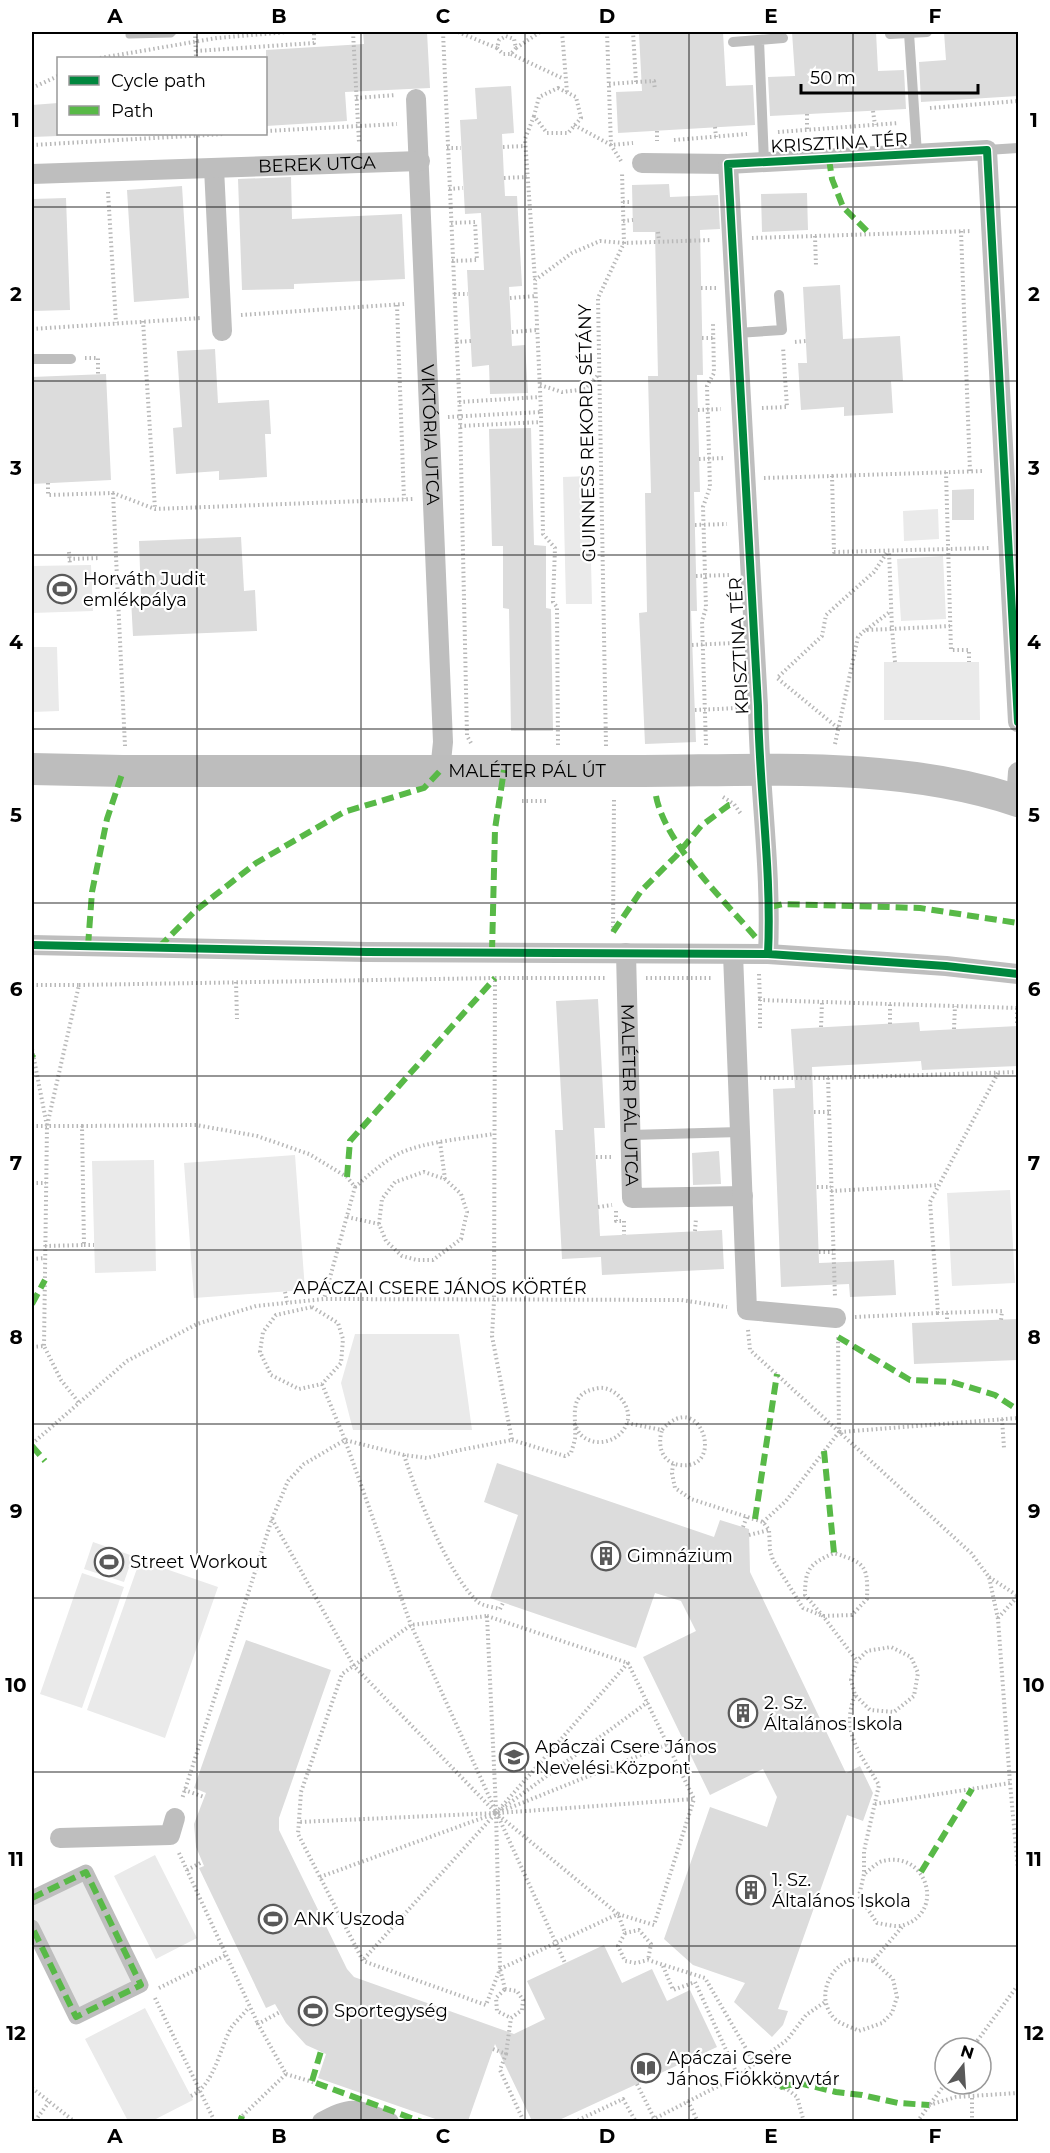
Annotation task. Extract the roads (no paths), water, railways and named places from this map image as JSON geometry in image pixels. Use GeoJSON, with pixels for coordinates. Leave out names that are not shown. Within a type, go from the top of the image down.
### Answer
{"type":"FeatureCollection","features":[{"type":"Feature","properties":{"kind":"main road","name":"MALÉTER PÁL ÚT"},"geometry":{"type":"LineString","coordinates":[[32,769],[762,771],[889,774],[1018,791]]}},
{"type":"Feature","properties":{"kind":"street","name":"VIKTÓRIA UTCA"},"geometry":{"type":"LineString","coordinates":[[416,99],[443,742],[440,771]]}},
{"type":"Feature","properties":{"kind":"street","name":"KRISZTINA TÉR"},"geometry":{"type":"LineString","coordinates":[[642,163],[728,164],[987,150]]}},
{"type":"Feature","properties":{"kind":"street"},"geometry":{"type":"LineString","coordinates":[[987,150],[1018,722]]}},
{"type":"Feature","properties":{"kind":"street","name":"BEREK UTCA"},"geometry":{"type":"LineString","coordinates":[[32,174],[420,162]]}},
{"type":"Feature","properties":{"kind":"street","name":"KRISZTINA TÉR"},"geometry":{"type":"LineString","coordinates":[[728,164],[770,907],[763,954]]}},
{"type":"Feature","properties":{"kind":"street"},"geometry":{"type":"LineString","coordinates":[[214,168],[223,323]]}},
{"type":"Feature","properties":{"kind":"street"},"geometry":{"type":"LineString","coordinates":[[32,945],[367,952],[763,954],[946,966],[1018,974]]}},
{"type":"Feature","properties":{"kind":"street","name":"MALÉTER PÁL UTCA"},"geometry":{"type":"LineString","coordinates":[[619,953],[632,1198],[743,1196]]}},
{"type":"Feature","properties":{"kind":"street"},"geometry":{"type":"LineString","coordinates":[[733,954],[747,1310],[836,1318]]}},
{"type":"Feature","properties":{"kind":"street"},"geometry":{"type":"LineString","coordinates":[[60,1838],[170,1835],[175,1818]]}},
{"type":"Feature","properties":{"kind":"street"},"geometry":{"type":"LineString","coordinates":[[32,1898],[86,1872],[141,1985],[76,2017],[32,1927]]}},
{"type":"Feature","properties":{"kind":"street"},"geometry":{"type":"LineString","coordinates":[[322,2121],[342,2110],[361,2111],[389,2121]]}},
{"type":"Feature","properties":{"kind":"lane"},"geometry":{"type":"LineString","coordinates":[[890,34],[927,32]]}},
{"type":"Feature","properties":{"kind":"lane"},"geometry":{"type":"LineString","coordinates":[[909,33],[917,154]]}},
{"type":"Feature","properties":{"kind":"lane"},"geometry":{"type":"LineString","coordinates":[[733,42],[783,38]]}},
{"type":"Feature","properties":{"kind":"lane"},"geometry":{"type":"LineString","coordinates":[[759,40],[764,162]]}},
{"type":"Feature","properties":{"kind":"lane"},"geometry":{"type":"LineString","coordinates":[[987,150],[1018,148]]}},
{"type":"Feature","properties":{"kind":"lane"},"geometry":{"type":"LineString","coordinates":[[737,333],[782,330],[779,294]]}},
{"type":"Feature","properties":{"kind":"lane"},"geometry":{"type":"LineString","coordinates":[[32,359],[71,359]]}},
{"type":"Feature","properties":{"kind":"lane"},"geometry":{"type":"LineString","coordinates":[[630,1135],[740,1132]]}},
{"type":"Feature","properties":{"kind":"waterway"},"geometry":{"type":"LineString","coordinates":[[129,35],[171,34],[173,32]]}},
{"type":"Feature","properties":{"kind":"place","name":"Horváth Judit emlékpálya"},"geometry":{"type":"Point","coordinates":[62,589]}},
{"type":"Feature","properties":{"kind":"place","name":"Gimnázium"},"geometry":{"type":"Point","coordinates":[606,1556]}},
{"type":"Feature","properties":{"kind":"place","name":"Street Workout"},"geometry":{"type":"Point","coordinates":[109,1562]}},
{"type":"Feature","properties":{"kind":"place","name":"2. Sz. Általános Iskola"},"geometry":{"type":"Point","coordinates":[743,1713]}},
{"type":"Feature","properties":{"kind":"place","name":"Apáczai Csere János Nevelési Központ"},"geometry":{"type":"Point","coordinates":[514,1757]}},
{"type":"Feature","properties":{"kind":"place","name":"1. Sz. Általános Iskola"},"geometry":{"type":"Point","coordinates":[751,1890]}},
{"type":"Feature","properties":{"kind":"place","name":"ANK Uszoda"},"geometry":{"type":"Point","coordinates":[273,1919]}},
{"type":"Feature","properties":{"kind":"place","name":"Sportegység"},"geometry":{"type":"Point","coordinates":[313,2011]}},
{"type":"Feature","properties":{"kind":"place","name":"Apáczai Csere János Fiókkönyvtár"},"geometry":{"type":"Point","coordinates":[646,2068]}}]}
